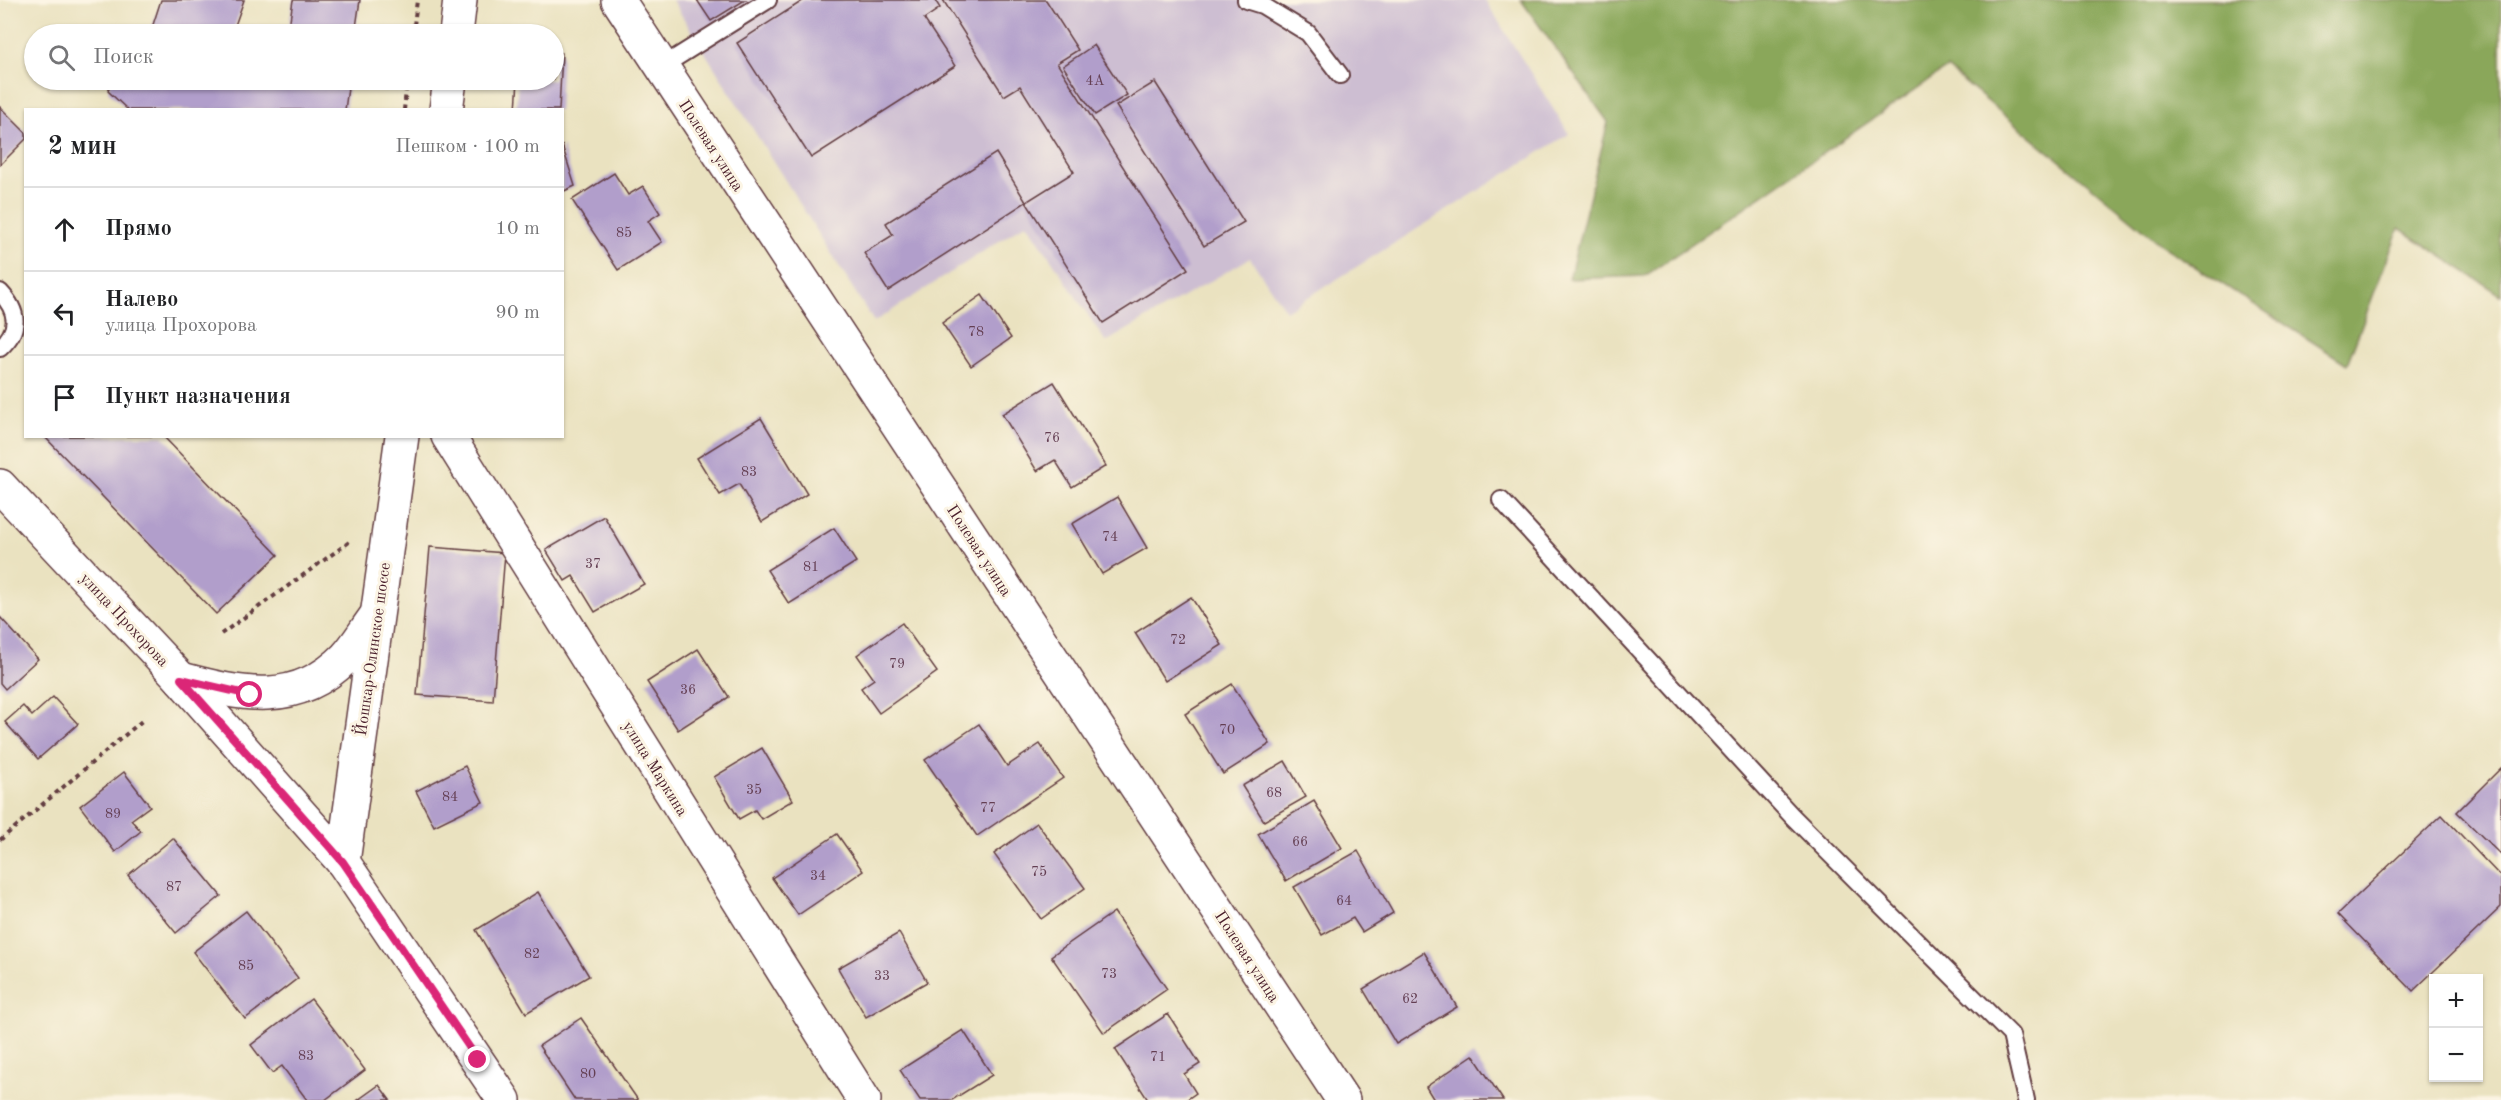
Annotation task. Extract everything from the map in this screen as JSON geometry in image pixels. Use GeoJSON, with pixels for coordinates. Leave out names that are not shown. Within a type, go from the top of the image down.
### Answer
{"type":"FeatureCollection","features":[{"type":"Feature","properties":{"kind":"street"},"geometry":{"type":"LineString","coordinates":[[457,24],[460,0]]}},
{"type":"Feature","properties":{"kind":"street","name":"Полевая улица"},"geometry":{"type":"LineString","coordinates":[[618,0],[1343,1100]]}},
{"type":"Feature","properties":{"kind":"street"},"geometry":{"type":"LineString","coordinates":[[446,108],[449,90]]}},
{"type":"Feature","properties":{"kind":"street","name":"Йошкар-Олинское шоссе"},"geometry":{"type":"LineString","coordinates":[[343,862],[402,438]]}},
{"type":"Feature","properties":{"kind":"street","name":"улица Маркина"},"geometry":{"type":"LineString","coordinates":[[449,438],[864,1100]]}},
{"type":"Feature","properties":{"kind":"street","name":"улица Прохорова"},"geometry":{"type":"LineString","coordinates":[[0,486],[181,679],[343,862],[504,1100]]}},
{"type":"Feature","properties":{"kind":"street"},"geometry":{"type":"LineString","coordinates":[[181,679],[250,695],[289,691],[317,679],[346,657],[376,616]]}},
{"type":"Feature","properties":{"kind":"lane"},"geometry":{"type":"LineString","coordinates":[[661,67],[768,0]]}},
{"type":"Feature","properties":{"kind":"lane"},"geometry":{"type":"LineString","coordinates":[[1246,0],[1262,5],[1308,33],[1340,75]]}},
{"type":"Feature","properties":{"kind":"lane"},"geometry":{"type":"LineString","coordinates":[[0,292],[14,309],[15,327],[0,348]]}},
{"type":"Feature","properties":{"kind":"lane"},"geometry":{"type":"LineString","coordinates":[[1501,500],[1792,816],[2011,1035],[2026,1100]]}},
{"type":"Feature","properties":{"kind":"path"},"geometry":{"type":"LineString","coordinates":[[414,24],[417,0]]}},
{"type":"Feature","properties":{"kind":"path"},"geometry":{"type":"LineString","coordinates":[[404,108],[406,90]]}},
{"type":"Feature","properties":{"kind":"path"},"geometry":{"type":"LineString","coordinates":[[221,634],[352,540]]}},
{"type":"Feature","properties":{"kind":"path"},"geometry":{"type":"LineString","coordinates":[[0,840],[143,720]]}},
{"type":"Feature","properties":{"kind":"shaded area"},"geometry":{"type":"Polygon","coordinates":[[[672,0],[1485,0],[1569,134],[1286,311],[1250,258],[1106,342],[1027,223],[874,322],[672,0]]]}},
{"type":"Feature","properties":{"kind":"green space"},"geometry":{"type":"Polygon","coordinates":[[[1521,0],[2501,0],[2501,295],[2399,228],[2347,364],[2166,248],[1947,68],[1645,276],[1569,279],[1608,122],[1521,0]]]}},
{"type":"Feature","properties":{"kind":"building"},"geometry":{"type":"Polygon","coordinates":[[[161,0],[244,0],[236,24],[153,24],[161,0]]]}},
{"type":"Feature","properties":{"kind":"building"},"geometry":{"type":"Polygon","coordinates":[[[293,0],[360,0],[356,24],[289,24],[293,0]]]}},
{"type":"Feature","properties":{"kind":"building"},"geometry":{"type":"Polygon","coordinates":[[[697,0],[745,0],[711,21],[697,0]]]}},
{"type":"Feature","properties":{"kind":"building"},"geometry":{"type":"Polygon","coordinates":[[[804,0],[935,0],[940,8],[924,19],[955,66],[811,158],[737,43],[804,0]]]}},
{"type":"Feature","properties":{"kind":"building"},"geometry":{"type":"Polygon","coordinates":[[[943,0],[1046,0],[1078,50],[1057,63],[1188,269],[1103,323],[1026,202],[1074,172],[1020,86],[1004,96],[943,0]]]}},
{"type":"Feature","properties":{"kind":"building"},"geometry":{"type":"Polygon","coordinates":[[[1094,45],[1127,95],[1095,115],[1063,66],[1094,45]]]}},
{"type":"Feature","properties":{"kind":"building"},"geometry":{"type":"Polygon","coordinates":[[[1155,82],[1244,222],[1204,246],[1116,106],[1155,82]]]}},
{"type":"Feature","properties":{"kind":"building"},"geometry":{"type":"Polygon","coordinates":[[[348,90],[345,108],[126,108],[108,91],[348,90]]]}},
{"type":"Feature","properties":{"kind":"building"},"geometry":{"type":"Polygon","coordinates":[[[517,90],[560,90],[559,108],[516,108],[517,90]]]}},
{"type":"Feature","properties":{"kind":"building"},"geometry":{"type":"Polygon","coordinates":[[[0,107],[24,131],[24,141],[0,165],[0,107]]]}},
{"type":"Feature","properties":{"kind":"building"},"geometry":{"type":"Polygon","coordinates":[[[564,151],[575,186],[564,191],[564,151]]]}},
{"type":"Feature","properties":{"kind":"building"},"geometry":{"type":"Polygon","coordinates":[[[996,153],[1026,202],[888,291],[864,253],[893,235],[886,223],[996,153]]]}},
{"type":"Feature","properties":{"kind":"building"},"geometry":{"type":"Polygon","coordinates":[[[614,173],[628,195],[643,186],[660,213],[648,221],[662,242],[618,270],[572,200],[614,173]]]}},
{"type":"Feature","properties":{"kind":"building"},"geometry":{"type":"Polygon","coordinates":[[[982,295],[1011,338],[971,366],[942,323],[982,295]]]}},
{"type":"Feature","properties":{"kind":"building"},"geometry":{"type":"Polygon","coordinates":[[[1054,382],[1106,466],[1072,487],[1055,460],[1037,471],[1002,414],[1054,382]]]}},
{"type":"Feature","properties":{"kind":"building"},"geometry":{"type":"Polygon","coordinates":[[[761,418],[807,494],[762,522],[739,484],[720,495],[697,458],[761,418]]]}},
{"type":"Feature","properties":{"kind":"building"},"geometry":{"type":"Polygon","coordinates":[[[46,438],[165,438],[278,555],[216,614],[46,438]]]}},
{"type":"Feature","properties":{"kind":"building"},"geometry":{"type":"Polygon","coordinates":[[[1117,497],[1147,548],[1102,574],[1072,524],[1117,497]]]}},
{"type":"Feature","properties":{"kind":"building"},"geometry":{"type":"Polygon","coordinates":[[[604,516],[644,584],[595,612],[573,576],[565,581],[546,550],[604,516]]]}},
{"type":"Feature","properties":{"kind":"building"},"geometry":{"type":"Polygon","coordinates":[[[834,528],[856,562],[789,604],[767,570],[834,528]]]}},
{"type":"Feature","properties":{"kind":"building"},"geometry":{"type":"Polygon","coordinates":[[[430,547],[505,553],[493,701],[417,695],[430,547]]]}},
{"type":"Feature","properties":{"kind":"building"},"geometry":{"type":"Polygon","coordinates":[[[1191,597],[1222,645],[1165,681],[1135,633],[1191,597]]]}},
{"type":"Feature","properties":{"kind":"building"},"geometry":{"type":"Polygon","coordinates":[[[0,617],[38,659],[5,689],[0,683],[0,617]]]}},
{"type":"Feature","properties":{"kind":"building"},"geometry":{"type":"Polygon","coordinates":[[[902,623],[937,672],[879,713],[861,688],[874,679],[857,655],[902,623]]]}},
{"type":"Feature","properties":{"kind":"building"},"geometry":{"type":"Polygon","coordinates":[[[698,649],[729,697],[678,730],[647,682],[698,649]]]}},
{"type":"Feature","properties":{"kind":"building"},"geometry":{"type":"Polygon","coordinates":[[[1232,684],[1270,744],[1223,774],[1185,714],[1232,684]]]}},
{"type":"Feature","properties":{"kind":"building"},"geometry":{"type":"Polygon","coordinates":[[[53,697],[78,724],[38,759],[5,722],[23,706],[32,716],[53,697]]]}},
{"type":"Feature","properties":{"kind":"building"},"geometry":{"type":"Polygon","coordinates":[[[979,724],[1007,766],[1040,744],[1063,778],[977,836],[925,760],[979,724]]]}},
{"type":"Feature","properties":{"kind":"building"},"geometry":{"type":"Polygon","coordinates":[[[762,748],[793,800],[761,819],[755,810],[739,819],[714,777],[762,748]]]}},
{"type":"Feature","properties":{"kind":"building"},"geometry":{"type":"Polygon","coordinates":[[[1285,761],[1306,797],[1264,821],[1242,786],[1285,761]]]}},
{"type":"Feature","properties":{"kind":"building"},"geometry":{"type":"Polygon","coordinates":[[[465,766],[483,802],[434,826],[416,791],[465,766]]]}},
{"type":"Feature","properties":{"kind":"building"},"geometry":{"type":"Polygon","coordinates":[[[2501,768],[2501,855],[2457,812],[2501,768]]]}},
{"type":"Feature","properties":{"kind":"building"},"geometry":{"type":"Polygon","coordinates":[[[124,772],[150,806],[131,820],[141,831],[115,852],[80,806],[124,772]]]}},
{"type":"Feature","properties":{"kind":"building"},"geometry":{"type":"Polygon","coordinates":[[[1314,801],[1342,848],[1286,881],[1258,834],[1314,801]]]}},
{"type":"Feature","properties":{"kind":"building"},"geometry":{"type":"Polygon","coordinates":[[[2442,815],[2501,877],[2501,907],[2413,991],[2338,914],[2442,815]]]}},
{"type":"Feature","properties":{"kind":"building"},"geometry":{"type":"Polygon","coordinates":[[[1037,823],[1085,888],[1041,919],[994,854],[1037,823]]]}},
{"type":"Feature","properties":{"kind":"building"},"geometry":{"type":"Polygon","coordinates":[[[837,834],[863,871],[798,915],[772,878],[837,834]]]}},
{"type":"Feature","properties":{"kind":"building"},"geometry":{"type":"Polygon","coordinates":[[[173,838],[221,896],[176,933],[128,875],[173,838]]]}},
{"type":"Feature","properties":{"kind":"building"},"geometry":{"type":"Polygon","coordinates":[[[1358,851],[1393,913],[1362,932],[1353,918],[1322,935],[1294,887],[1358,851]]]}},
{"type":"Feature","properties":{"kind":"building"},"geometry":{"type":"Polygon","coordinates":[[[538,892],[589,976],[526,1013],[476,930],[538,892]]]}},
{"type":"Feature","properties":{"kind":"building"},"geometry":{"type":"Polygon","coordinates":[[[246,911],[298,978],[245,1019],[193,952],[246,911]]]}},
{"type":"Feature","properties":{"kind":"building"},"geometry":{"type":"Polygon","coordinates":[[[1114,912],[1167,989],[1104,1033],[1051,956],[1114,912]]]}},
{"type":"Feature","properties":{"kind":"building"},"geometry":{"type":"Polygon","coordinates":[[[899,933],[927,982],[866,1017],[838,968],[899,933]]]}},
{"type":"Feature","properties":{"kind":"building"},"geometry":{"type":"Polygon","coordinates":[[[1424,952],[1457,1007],[1396,1044],[1363,989],[1424,952]]]}},
{"type":"Feature","properties":{"kind":"building"},"geometry":{"type":"Polygon","coordinates":[[[311,999],[365,1070],[325,1100],[307,1100],[282,1066],[272,1073],[251,1045],[311,999]]]}},
{"type":"Feature","properties":{"kind":"building"},"geometry":{"type":"Polygon","coordinates":[[[1168,1014],[1200,1064],[1184,1074],[1196,1093],[1186,1100],[1148,1100],[1115,1049],[1168,1014]]]}},
{"type":"Feature","properties":{"kind":"building"},"geometry":{"type":"Polygon","coordinates":[[[581,1018],[638,1100],[575,1100],[539,1046],[581,1018]]]}},
{"type":"Feature","properties":{"kind":"building"},"geometry":{"type":"Polygon","coordinates":[[[963,1030],[992,1075],[952,1100],[920,1100],[900,1070],[963,1030]]]}},
{"type":"Feature","properties":{"kind":"building"},"geometry":{"type":"Polygon","coordinates":[[[1473,1055],[1503,1100],[1434,1100],[1426,1087],[1473,1055]]]}},
{"type":"Feature","properties":{"kind":"building"},"geometry":{"type":"Polygon","coordinates":[[[379,1085],[390,1100],[358,1100],[379,1085]]]}},
{"type":"Feature","properties":{"kind":"route"},"geometry":{"type":"LineString","coordinates":[[250,695],[181,679],[343,862],[478,1060]]}}]}
